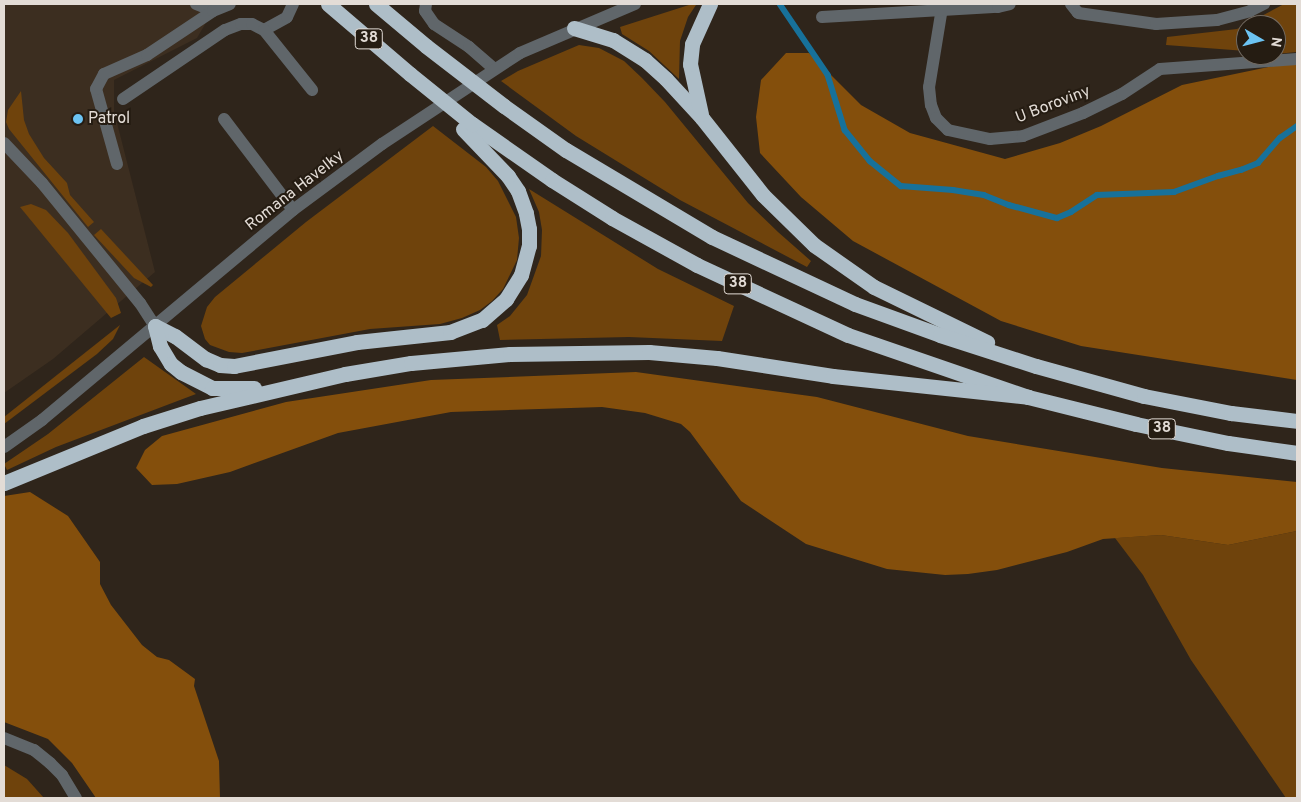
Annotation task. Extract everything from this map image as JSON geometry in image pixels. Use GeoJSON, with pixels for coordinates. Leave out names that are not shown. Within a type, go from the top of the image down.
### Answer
{"type":"FeatureCollection","features":[{"type":"Feature","properties":{"kind":"highway","name":"38"},"geometry":{"type":"LineString","coordinates":[[328,4],[410,74],[467,127],[590,204],[697,265],[848,336],[1028,397],[1136,424],[1228,443],[1297,453]]}},
{"type":"Feature","properties":{"kind":"highway","name":"38"},"geometry":{"type":"LineString","coordinates":[[376,4],[426,46],[504,106],[566,150],[712,237],[855,304],[940,336],[1036,366],[1144,396],[1231,413],[1297,421]]}},
{"type":"Feature","properties":{"kind":"highway"},"geometry":{"type":"LineString","coordinates":[[702,118],[690,64],[692,44],[698,25],[710,4]]}},
{"type":"Feature","properties":{"kind":"highway"},"geometry":{"type":"LineString","coordinates":[[574,28],[613,40],[645,60],[666,78],[702,118],[763,195],[814,245],[874,287],[1036,366]]}},
{"type":"Feature","properties":{"kind":"highway"},"geometry":{"type":"LineString","coordinates":[[155,326],[176,336],[206,359],[220,365],[234,366],[357,342],[450,332],[482,320],[506,299],[521,275],[528,246],[529,229],[526,213],[518,191],[508,176],[467,127]]}},
{"type":"Feature","properties":{"kind":"highway"},"geometry":{"type":"LineString","coordinates":[[155,326],[160,346],[171,364],[197,382],[212,388],[291,386]]}},
{"type":"Feature","properties":{"kind":"highway"},"geometry":{"type":"LineString","coordinates":[[4,483],[142,426],[200,408],[291,386],[411,363],[510,354],[648,352],[717,358],[833,376],[1028,397]]}},
{"type":"Feature","properties":{"kind":"street"},"geometry":{"type":"LineString","coordinates":[[196,4],[213,11]]}},
{"type":"Feature","properties":{"kind":"street"},"geometry":{"type":"LineString","coordinates":[[117,164],[96,89],[104,74],[147,55],[213,11],[230,4]]}},
{"type":"Feature","properties":{"kind":"street"},"geometry":{"type":"LineString","coordinates":[[264,30],[287,17],[293,4]]}},
{"type":"Feature","properties":{"kind":"street"},"geometry":{"type":"LineString","coordinates":[[426,4],[425,11],[434,24],[469,47],[494,68]]}},
{"type":"Feature","properties":{"kind":"street","name":"Romana Havelky"},"geometry":{"type":"LineString","coordinates":[[4,447],[42,420],[293,210],[382,144],[494,68],[520,53],[574,28],[635,4]]}},
{"type":"Feature","properties":{"kind":"street"},"geometry":{"type":"LineString","coordinates":[[822,17],[942,8],[998,7],[1010,4]]}},
{"type":"Feature","properties":{"kind":"street"},"geometry":{"type":"LineString","coordinates":[[1071,4],[1078,13],[1156,24],[1217,20],[1250,11],[1264,4]]}},
{"type":"Feature","properties":{"kind":"street","name":"U Boroviny"},"geometry":{"type":"LineString","coordinates":[[942,8],[929,87],[931,105],[936,118],[948,130],[990,139],[1023,136],[1083,113],[1122,94],[1160,69],[1297,59]]}},
{"type":"Feature","properties":{"kind":"street"},"geometry":{"type":"LineString","coordinates":[[122,99],[225,30],[241,24],[252,24],[264,30],[312,90]]}},
{"type":"Feature","properties":{"kind":"street"},"geometry":{"type":"LineString","coordinates":[[224,119],[293,210]]}},
{"type":"Feature","properties":{"kind":"street"},"geometry":{"type":"LineString","coordinates":[[4,143],[42,183],[140,303],[155,326]]}},
{"type":"Feature","properties":{"kind":"street"},"geometry":{"type":"LineString","coordinates":[[4,738],[34,750],[50,763],[62,775],[76,798]]}},
{"type":"Feature","properties":{"kind":"shaded area"},"geometry":{"type":"Polygon","coordinates":[[[4,4],[217,4],[197,38],[114,80],[114,111],[155,272],[53,359],[4,393],[4,4]]]}},
{"type":"Feature","properties":{"kind":"shaded area"},"geometry":{"type":"Polygon","coordinates":[[[692,4],[696,5],[688,17],[680,41],[679,79],[649,51],[622,34],[620,27],[692,4]]]}},
{"type":"Feature","properties":{"kind":"shaded area"},"geometry":{"type":"Polygon","coordinates":[[[1284,4],[1297,4],[1297,52],[1286,53],[1286,15],[1263,15],[1284,4]]]}},
{"type":"Feature","properties":{"kind":"shaded area"},"geometry":{"type":"Polygon","coordinates":[[[1236,29],[1236,50],[1166,45],[1167,37],[1236,29]]]}},
{"type":"Feature","properties":{"kind":"shaded area"},"geometry":{"type":"Polygon","coordinates":[[[579,45],[599,48],[624,61],[642,78],[665,102],[748,203],[811,261],[807,267],[680,200],[576,136],[501,81],[518,71],[579,45]]]}},
{"type":"Feature","properties":{"kind":"shaded area"},"geometry":{"type":"Polygon","coordinates":[[[786,53],[809,53],[861,105],[910,133],[1005,159],[1060,143],[1101,126],[1182,85],[1278,65],[1286,65],[1286,63],[1297,61],[1297,380],[1081,346],[1001,321],[853,241],[801,197],[760,153],[756,117],[761,80],[786,53]]]}},
{"type":"Feature","properties":{"kind":"shaded area"},"geometry":{"type":"Polygon","coordinates":[[[21,91],[24,120],[29,134],[44,158],[67,183],[70,195],[94,222],[88,227],[9,129],[6,122],[8,110],[21,91]]]}},
{"type":"Feature","properties":{"kind":"shaded area"},"geometry":{"type":"Polygon","coordinates":[[[433,126],[486,167],[498,181],[516,217],[519,238],[517,260],[503,289],[492,301],[480,310],[462,318],[440,324],[370,329],[242,353],[229,352],[210,345],[205,339],[201,326],[207,307],[215,297],[306,222],[433,126]]]}},
{"type":"Feature","properties":{"kind":"shaded area"},"geometry":{"type":"Polygon","coordinates":[[[529,189],[658,269],[734,306],[722,341],[629,337],[500,340],[497,325],[510,316],[527,295],[541,256],[542,230],[539,212],[529,189]]]}},
{"type":"Feature","properties":{"kind":"shaded area"},"geometry":{"type":"Polygon","coordinates":[[[31,204],[46,210],[68,233],[116,298],[121,313],[111,318],[20,207],[31,204]]]}},
{"type":"Feature","properties":{"kind":"shaded area"},"geometry":{"type":"Polygon","coordinates":[[[101,229],[153,285],[151,287],[134,278],[94,235],[101,229]]]}},
{"type":"Feature","properties":{"kind":"shaded area"},"geometry":{"type":"Polygon","coordinates":[[[120,325],[113,339],[97,354],[4,424],[4,417],[120,325]]]}},
{"type":"Feature","properties":{"kind":"shaded area"},"geometry":{"type":"Polygon","coordinates":[[[144,357],[196,394],[56,447],[7,470],[4,464],[48,434],[144,357]]]}},
{"type":"Feature","properties":{"kind":"shaded area"},"geometry":{"type":"Polygon","coordinates":[[[636,372],[817,397],[968,436],[1162,468],[1297,482],[1297,531],[1228,545],[1161,535],[1103,539],[1067,552],[997,570],[968,574],[945,575],[887,569],[806,544],[741,501],[690,432],[681,424],[645,413],[602,407],[451,412],[338,433],[230,472],[177,484],[152,485],[136,468],[145,450],[162,436],[286,402],[431,380],[636,372]]]}},
{"type":"Feature","properties":{"kind":"shaded area"},"geometry":{"type":"Polygon","coordinates":[[[30,492],[68,516],[100,562],[100,584],[111,605],[142,645],[157,657],[169,660],[195,679],[194,686],[219,761],[220,798],[96,798],[72,763],[48,739],[4,722],[4,496],[30,492]]]}},
{"type":"Feature","properties":{"kind":"shaded area"},"geometry":{"type":"Polygon","coordinates":[[[1297,531],[1297,798],[1286,798],[1191,660],[1143,575],[1115,538],[1161,535],[1228,545],[1297,531]]]}},
{"type":"Feature","properties":{"kind":"shaded area"},"geometry":{"type":"Polygon","coordinates":[[[4,765],[27,779],[44,798],[4,798],[4,765]]]}},
{"type":"Feature","properties":{"kind":"waterway"},"geometry":{"type":"LineString","coordinates":[[780,4],[828,75],[845,130],[870,161],[901,186],[953,190],[984,195],[1009,205],[1057,218],[1071,212],[1097,195],[1174,192],[1241,170],[1258,163],[1280,138],[1297,126]]}},
{"type":"Feature","properties":{"kind":"place","name":"Patrol"},"geometry":{"type":"Point","coordinates":[78,119]}}]}
